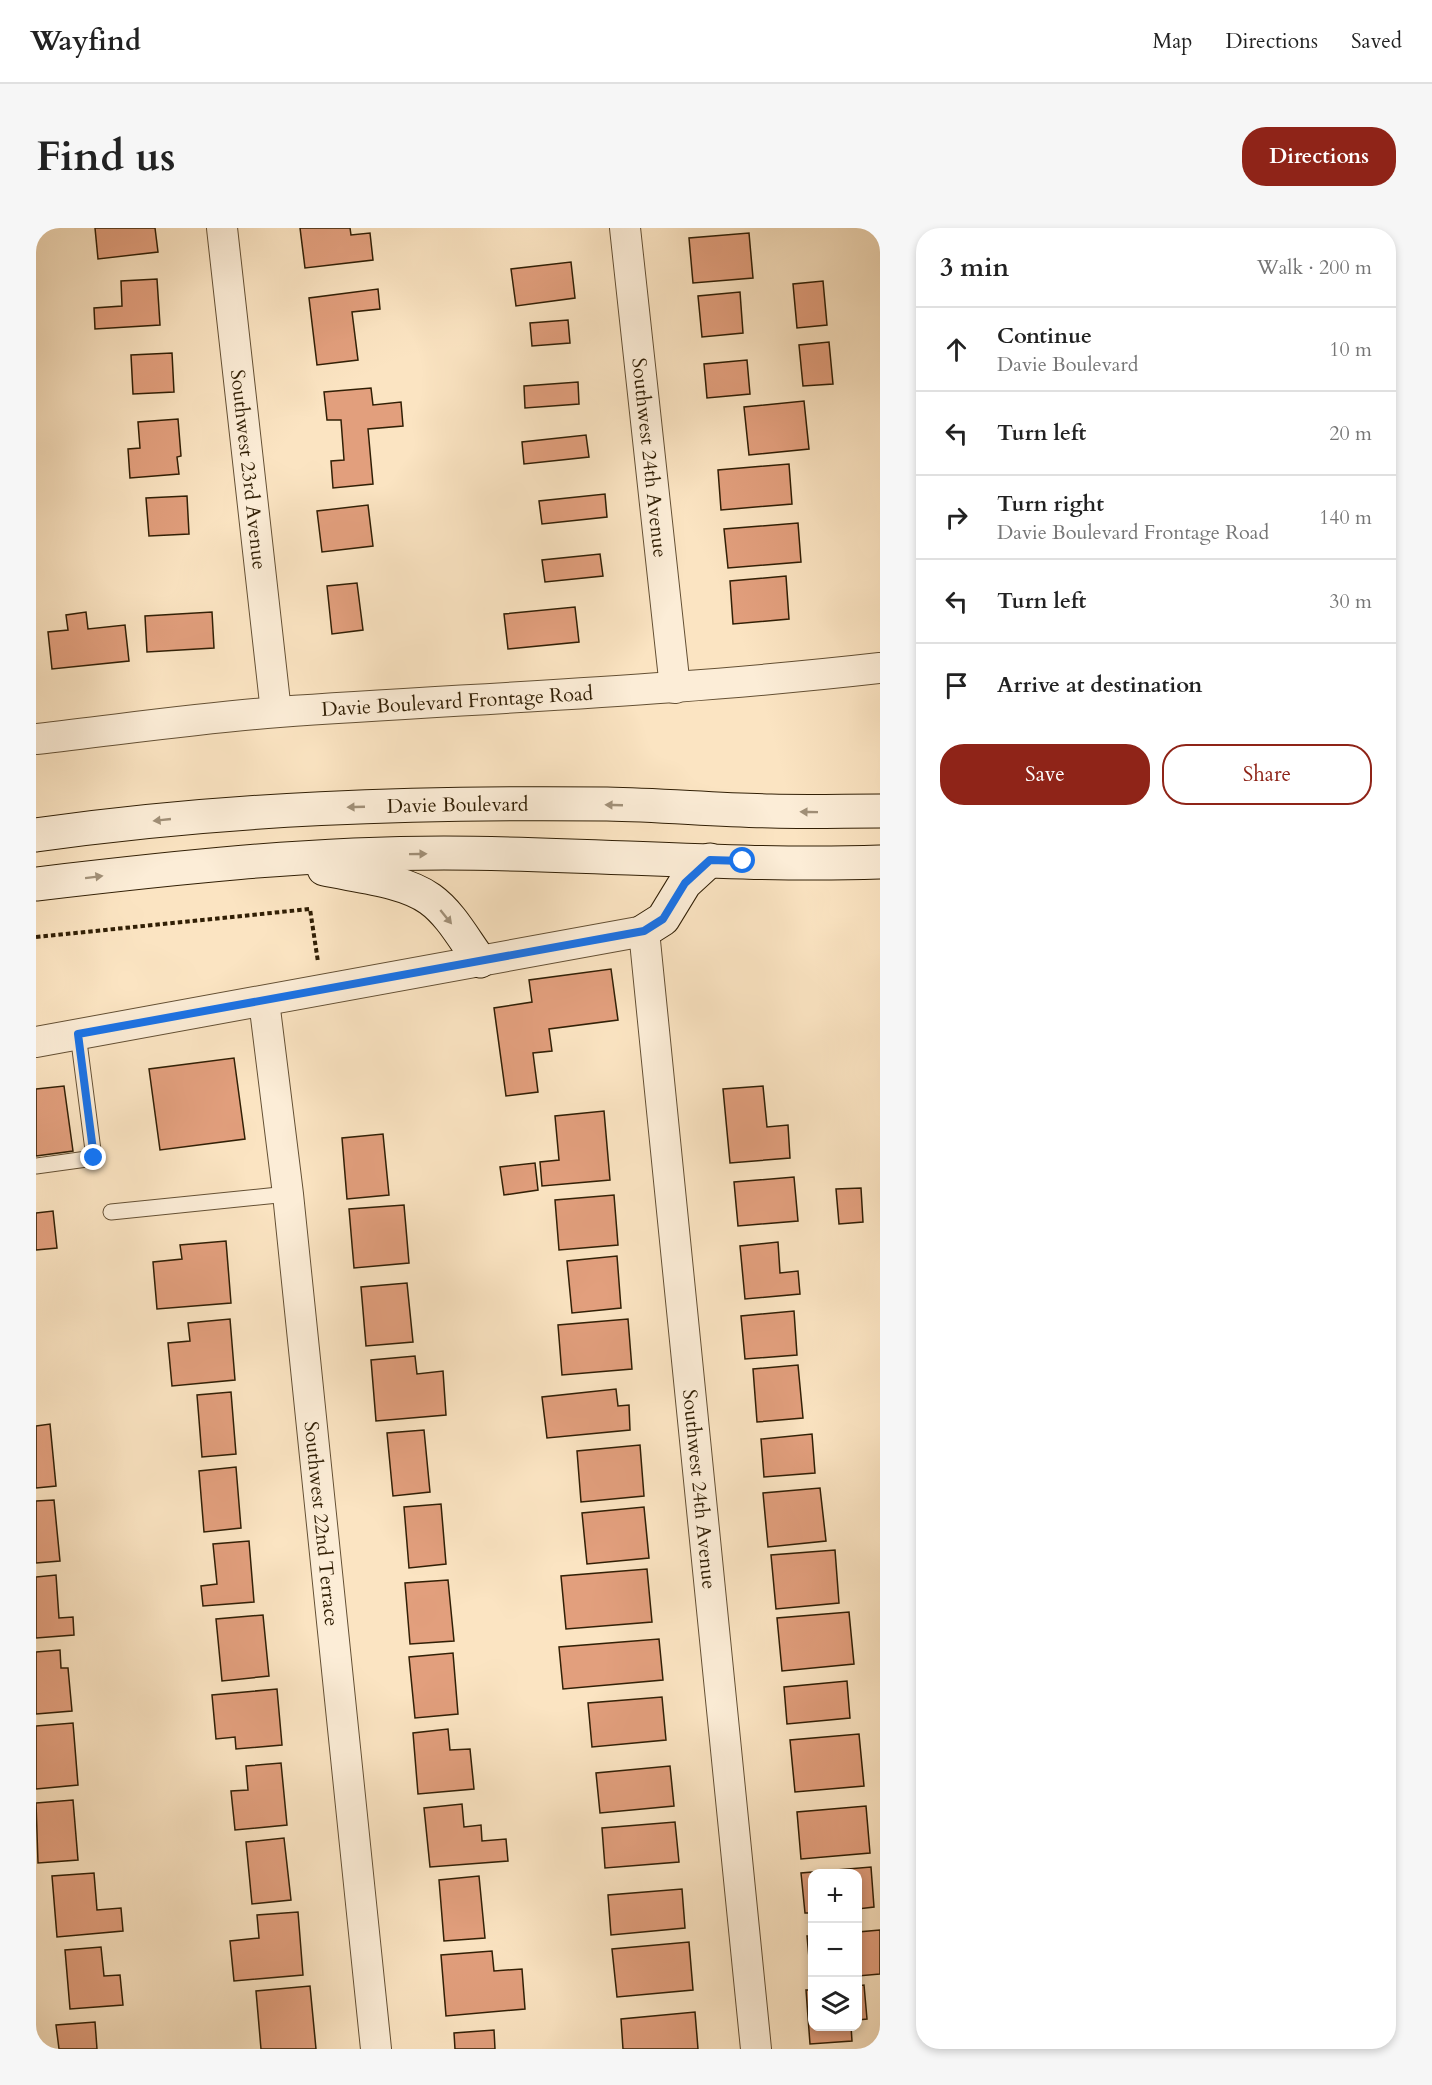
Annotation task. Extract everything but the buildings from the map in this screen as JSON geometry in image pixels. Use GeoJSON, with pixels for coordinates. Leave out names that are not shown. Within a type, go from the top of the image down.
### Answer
{"type":"FeatureCollection","features":[{"type":"Feature","properties":{"kind":"main road","name":"Davie Boulevard"},"geometry":{"type":"LineString","coordinates":[[36,835],[155,820],[256,811],[409,805],[609,804],[770,811],[876,811]]}},
{"type":"Feature","properties":{"kind":"main road"},"geometry":{"type":"LineString","coordinates":[[36,884],[169,868],[275,859],[442,853],[880,862]]}},
{"type":"Feature","properties":{"kind":"main road"},"geometry":{"type":"LineString","coordinates":[[275,859],[388,883],[419,893],[438,906],[480,960]]}},
{"type":"Feature","properties":{"kind":"main road"},"geometry":{"type":"LineString","coordinates":[[644,931],[663,919],[685,883],[710,860]]}},
{"type":"Feature","properties":{"kind":"street","name":"Southwest 23rd Avenue"},"geometry":{"type":"LineString","coordinates":[[222,228],[276,712]]}},
{"type":"Feature","properties":{"kind":"street","name":"Southwest 24th Avenue"},"geometry":{"type":"LineString","coordinates":[[625,228],[675,688]]}},
{"type":"Feature","properties":{"kind":"street","name":"Davie Boulevard Frontage Road"},"geometry":{"type":"LineString","coordinates":[[36,739],[276,712],[675,688],[778,680],[880,668]]}},
{"type":"Feature","properties":{"kind":"street","name":"Southwest 24th Avenue"},"geometry":{"type":"LineString","coordinates":[[644,931],[756,2049]]}},
{"type":"Feature","properties":{"kind":"street"},"geometry":{"type":"LineString","coordinates":[[36,1042],[644,931]]}},
{"type":"Feature","properties":{"kind":"street","name":"Southwest 22nd Terrace"},"geometry":{"type":"LineString","coordinates":[[264,1001],[288,1194],[376,2049]]}},
{"type":"Feature","properties":{"kind":"lane"},"geometry":{"type":"LineString","coordinates":[[36,1166],[94,1158],[78,1034]]}},
{"type":"Feature","properties":{"kind":"lane"},"geometry":{"type":"LineString","coordinates":[[111,1212],[288,1194]]}},
{"type":"Feature","properties":{"kind":"path"},"geometry":{"type":"LineString","coordinates":[[36,937],[310,909],[322,990]]}},
{"type":"Feature","properties":{"kind":"route"},"geometry":{"type":"LineString","coordinates":[[94,1158],[78,1034],[644,931],[663,919],[685,883],[700,867],[710,860],[743,861]]}}]}
